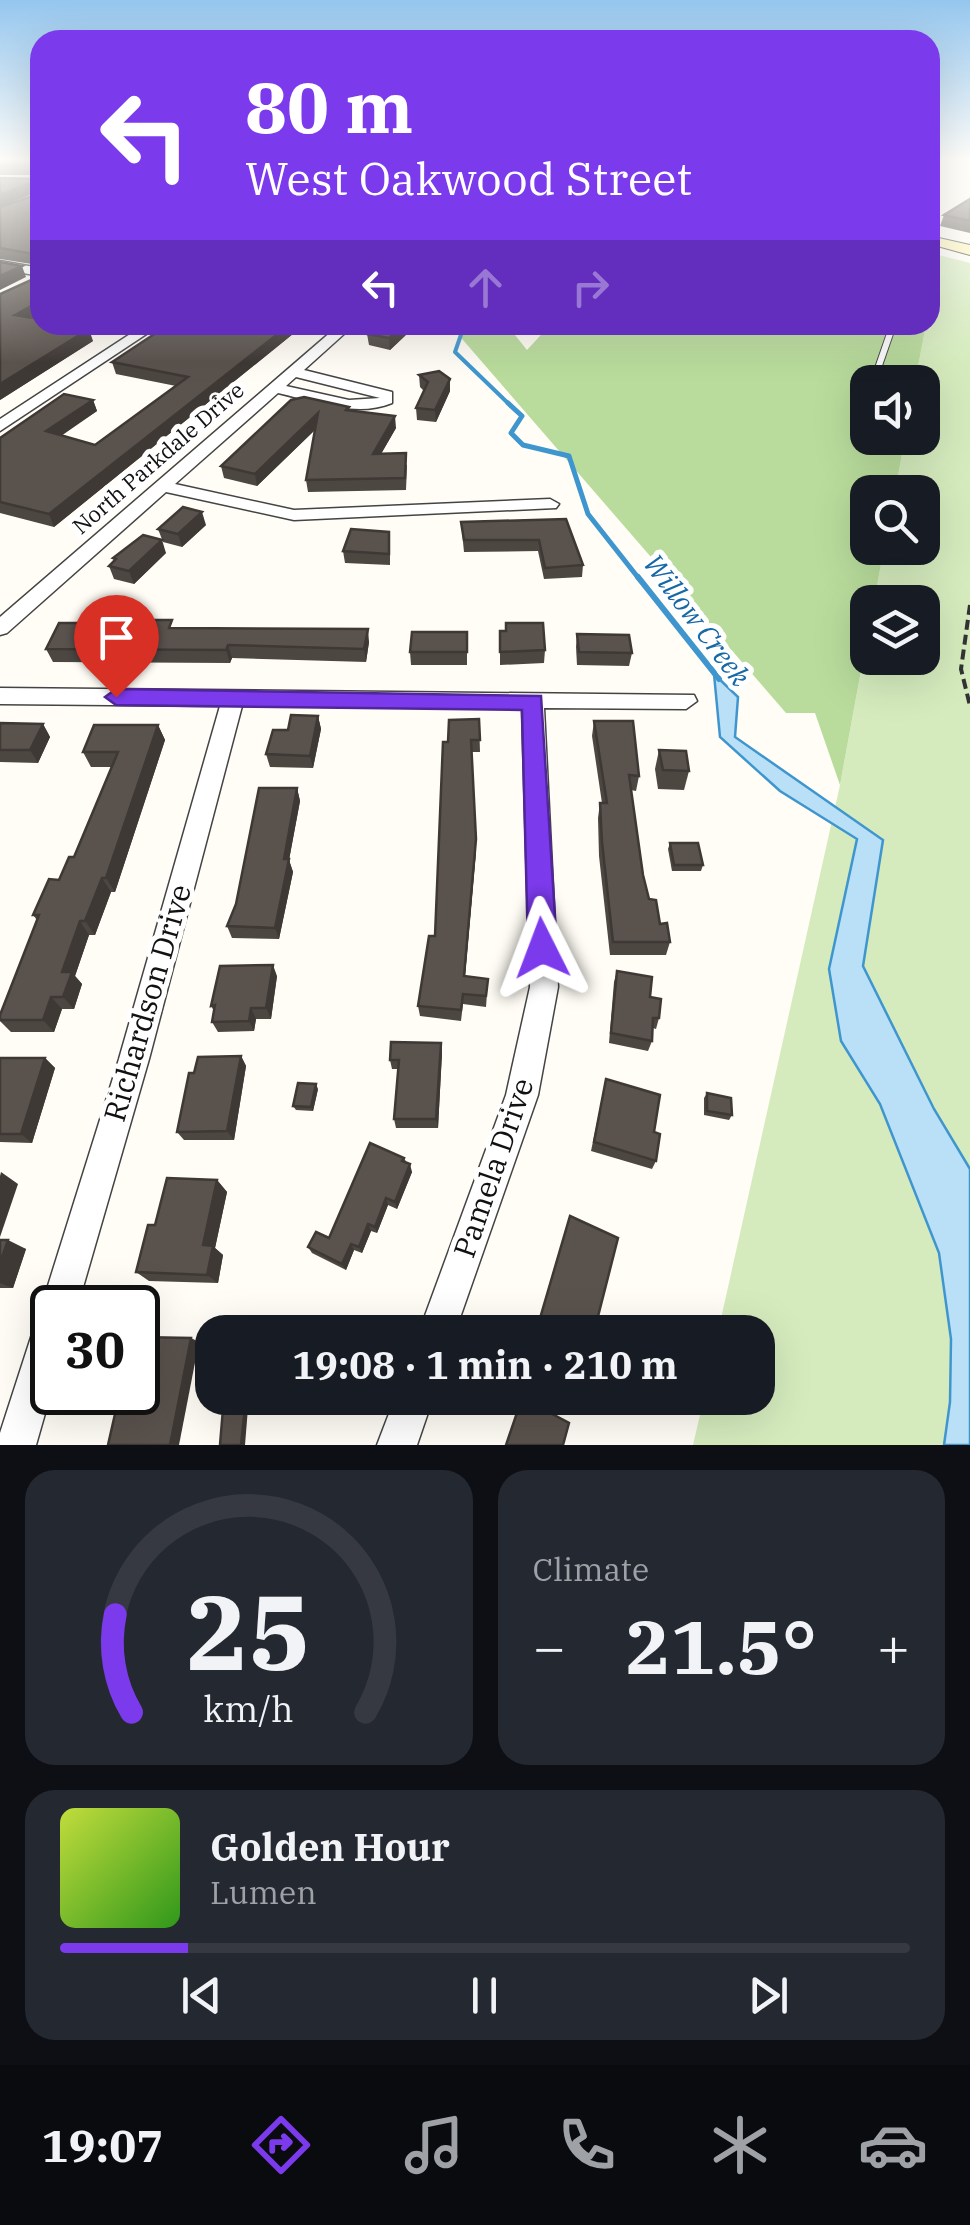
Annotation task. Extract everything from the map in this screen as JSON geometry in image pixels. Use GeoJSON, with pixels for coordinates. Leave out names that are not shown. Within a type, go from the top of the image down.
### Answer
{"type":"FeatureCollection","features":[{"type":"Feature","properties":{"kind":"main road"},"geometry":{"type":"LineString","coordinates":[[940,242],[970,250]]}},
{"type":"Feature","properties":{"kind":"street"},"geometry":{"type":"LineString","coordinates":[[0,266],[30,270]]}},
{"type":"Feature","properties":{"kind":"street"},"geometry":{"type":"LineString","coordinates":[[0,426],[138,335]]}},
{"type":"Feature","properties":{"kind":"street","name":"North Parkdale Drive"},"geometry":{"type":"LineString","coordinates":[[0,628],[336,335]]}},
{"type":"Feature","properties":{"kind":"street"},"geometry":{"type":"LineString","coordinates":[[275,388],[359,406],[379,406],[387,400],[387,395],[364,386],[293,372]]}},
{"type":"Feature","properties":{"kind":"street"},"geometry":{"type":"LineString","coordinates":[[161,486],[294,515],[550,504]]}},
{"type":"Feature","properties":{"kind":"street"},"geometry":{"type":"LineString","coordinates":[[0,696],[686,702]]}},
{"type":"Feature","properties":{"kind":"street","name":"Richardson Drive"},"geometry":{"type":"LineString","coordinates":[[66,1285],[134,1059],[233,698]]}},
{"type":"Feature","properties":{"kind":"street","name":"Pamela Drive"},"geometry":{"type":"LineString","coordinates":[[443,1315],[522,1095],[544,987],[533,702]]}},
{"type":"Feature","properties":{"kind":"street"},"geometry":{"type":"LineString","coordinates":[[16,1445],[30,1400]]}},
{"type":"Feature","properties":{"kind":"street"},"geometry":{"type":"LineString","coordinates":[[398,1445],[408,1415]]}},
{"type":"Feature","properties":{"kind":"lane"},"geometry":{"type":"LineString","coordinates":[[879,365],[890,335]]}},
{"type":"Feature","properties":{"kind":"path"},"geometry":{"type":"LineString","coordinates":[[970,604],[961,656],[961,680],[970,706]]}},
{"type":"Feature","properties":{"kind":"green space"},"geometry":{"type":"Polygon","coordinates":[[[940,255],[970,263],[970,1445],[693,1445],[700,1415],[775,1415],[775,1315],[722,1315],[840,785],[860,675],[940,675],[940,585],[877,585],[881,565],[940,565],[940,475],[898,475],[902,455],[940,455],[940,365],[918,365],[924,335],[940,335],[940,255]]]}},
{"type":"Feature","properties":{"kind":"green space"},"geometry":{"type":"Polygon","coordinates":[[[459,335],[515,335],[527,350],[541,335],[924,335],[918,365],[850,365],[850,455],[902,455],[898,475],[850,475],[850,565],[881,565],[877,585],[850,585],[850,675],[860,675],[840,785],[815,713],[786,713],[459,335]]]}},
{"type":"Feature","properties":{"kind":"water"},"geometry":{"type":"Polygon","coordinates":[[[714,674],[738,697],[735,737],[883,840],[863,966],[934,1109],[970,1169],[970,1445],[944,1445],[950,1402],[951,1339],[939,1253],[880,1104],[841,1041],[829,969],[857,839],[780,791],[720,737],[714,674]]]}},
{"type":"Feature","properties":{"kind":"building"},"geometry":{"type":"Polygon","coordinates":[[[0,227],[30,227],[30,253],[0,248],[0,227]]]}},
{"type":"Feature","properties":{"kind":"building"},"geometry":{"type":"Polygon","coordinates":[[[0,262],[22,266],[0,276],[0,262]]]}},
{"type":"Feature","properties":{"kind":"building"},"geometry":{"type":"Polygon","coordinates":[[[30,281],[30,307],[15,315],[30,317],[30,335],[79,335],[0,384],[0,294],[30,281]]]}},
{"type":"Feature","properties":{"kind":"building"},"geometry":{"type":"Polygon","coordinates":[[[153,335],[276,335],[49,514],[0,502],[0,438],[64,394],[93,400],[46,431],[95,445],[188,377],[112,362],[153,335]]]}},
{"type":"Feature","properties":{"kind":"building"},"geometry":{"type":"Polygon","coordinates":[[[439,371],[450,379],[435,410],[416,408],[428,382],[419,375],[439,371]]]}},
{"type":"Feature","properties":{"kind":"building"},"geometry":{"type":"Polygon","coordinates":[[[304,397],[349,407],[346,410],[395,416],[373,454],[406,453],[405,478],[306,480],[318,413],[255,474],[221,466],[291,400],[304,397]]]}},
{"type":"Feature","properties":{"kind":"building"},"geometry":{"type":"Polygon","coordinates":[[[183,507],[202,512],[178,534],[158,529],[183,507]]]}},
{"type":"Feature","properties":{"kind":"building"},"geometry":{"type":"Polygon","coordinates":[[[566,519],[583,565],[545,568],[539,540],[464,540],[461,522],[566,519]]]}},
{"type":"Feature","properties":{"kind":"building"},"geometry":{"type":"Polygon","coordinates":[[[351,529],[389,532],[389,554],[343,551],[351,529]]]}},
{"type":"Feature","properties":{"kind":"building"},"geometry":{"type":"Polygon","coordinates":[[[143,535],[162,540],[129,571],[109,566],[116,559],[113,558],[143,535]]]}},
{"type":"Feature","properties":{"kind":"building"},"geometry":{"type":"Polygon","coordinates":[[[139,620],[172,620],[169,628],[368,629],[364,649],[228,645],[226,650],[46,649],[59,623],[87,623],[84,628],[135,628],[139,620]]]}},
{"type":"Feature","properties":{"kind":"building"},"geometry":{"type":"Polygon","coordinates":[[[506,623],[543,623],[545,650],[500,652],[500,631],[506,631],[506,623]]]}},
{"type":"Feature","properties":{"kind":"building"},"geometry":{"type":"Polygon","coordinates":[[[412,632],[467,632],[467,652],[410,652],[412,632]]]}},
{"type":"Feature","properties":{"kind":"building"},"geometry":{"type":"Polygon","coordinates":[[[577,634],[629,635],[632,653],[579,652],[577,634]]]}},
{"type":"Feature","properties":{"kind":"building"},"geometry":{"type":"Polygon","coordinates":[[[291,715],[318,716],[310,756],[266,754],[273,730],[288,730],[291,715]]]}},
{"type":"Feature","properties":{"kind":"building"},"geometry":{"type":"Polygon","coordinates":[[[479,719],[480,740],[471,740],[476,839],[464,976],[488,979],[486,996],[463,994],[461,1010],[418,1006],[429,936],[435,936],[443,742],[448,742],[449,720],[479,719]]]}},
{"type":"Feature","properties":{"kind":"building"},"geometry":{"type":"Polygon","coordinates":[[[594,721],[633,721],[639,776],[629,775],[643,875],[649,899],[656,900],[660,924],[667,923],[670,942],[613,942],[600,803],[607,803],[594,721]]]}},
{"type":"Feature","properties":{"kind":"building"},"geometry":{"type":"Polygon","coordinates":[[[0,723],[43,724],[30,750],[0,750],[0,723]]]}},
{"type":"Feature","properties":{"kind":"building"},"geometry":{"type":"Polygon","coordinates":[[[94,725],[158,725],[106,878],[102,878],[85,921],[80,921],[62,972],[72,972],[63,997],[51,997],[43,1020],[0,1020],[39,915],[33,915],[49,879],[59,880],[69,857],[74,857],[118,752],[83,752],[94,725]]]}},
{"type":"Feature","properties":{"kind":"building"},"geometry":{"type":"Polygon","coordinates":[[[659,750],[686,751],[689,771],[663,770],[659,750]]]}},
{"type":"Feature","properties":{"kind":"building"},"geometry":{"type":"Polygon","coordinates":[[[259,788],[297,788],[284,859],[289,859],[275,928],[227,926],[236,904],[259,788]]]}},
{"type":"Feature","properties":{"kind":"building"},"geometry":{"type":"Polygon","coordinates":[[[670,843],[698,843],[703,865],[674,865],[670,843]]]}},
{"type":"Feature","properties":{"kind":"building"},"geometry":{"type":"Polygon","coordinates":[[[273,965],[266,1008],[251,1008],[249,1021],[212,1022],[215,1005],[211,1006],[220,966],[273,965]]]}},
{"type":"Feature","properties":{"kind":"building"},"geometry":{"type":"Polygon","coordinates":[[[617,971],[652,977],[650,997],[661,999],[659,1018],[653,1018],[652,1041],[611,1033],[617,971]]]}},
{"type":"Feature","properties":{"kind":"building"},"geometry":{"type":"Polygon","coordinates":[[[391,1042],[441,1043],[436,1119],[394,1119],[399,1060],[390,1060],[391,1042]]]}},
{"type":"Feature","properties":{"kind":"building"},"geometry":{"type":"Polygon","coordinates":[[[241,1056],[227,1131],[177,1132],[189,1073],[194,1073],[198,1057],[241,1056]]]}},
{"type":"Feature","properties":{"kind":"building"},"geometry":{"type":"Polygon","coordinates":[[[0,1058],[45,1058],[21,1134],[0,1134],[0,1058]]]}},
{"type":"Feature","properties":{"kind":"building"},"geometry":{"type":"Polygon","coordinates":[[[606,1079],[660,1095],[654,1132],[660,1134],[656,1161],[594,1142],[606,1079]]]}},
{"type":"Feature","properties":{"kind":"building"},"geometry":{"type":"Polygon","coordinates":[[[298,1083],[316,1084],[311,1107],[293,1106],[298,1083]]]}},
{"type":"Feature","properties":{"kind":"building"},"geometry":{"type":"Polygon","coordinates":[[[707,1093],[731,1098],[732,1115],[707,1111],[707,1093]]]}},
{"type":"Feature","properties":{"kind":"building"},"geometry":{"type":"Polygon","coordinates":[[[370,1143],[410,1164],[395,1202],[386,1198],[375,1227],[368,1224],[359,1247],[351,1244],[342,1264],[308,1247],[316,1232],[329,1238],[370,1143]]]}},
{"type":"Feature","properties":{"kind":"building"},"geometry":{"type":"Polygon","coordinates":[[[167,1178],[217,1180],[203,1245],[213,1246],[207,1275],[136,1272],[148,1225],[155,1225],[167,1178]]]}},
{"type":"Feature","properties":{"kind":"building"},"geometry":{"type":"Polygon","coordinates":[[[570,1216],[618,1238],[598,1315],[541,1315],[570,1216]]]}},
{"type":"Feature","properties":{"kind":"building"},"geometry":{"type":"Polygon","coordinates":[[[0,1240],[8,1240],[0,1263],[0,1240]]]}},
{"type":"Feature","properties":{"kind":"building"},"geometry":{"type":"Polygon","coordinates":[[[160,1337],[191,1338],[170,1445],[108,1445],[115,1415],[160,1415],[160,1337]]]}},
{"type":"Feature","properties":{"kind":"building"},"geometry":{"type":"Polygon","coordinates":[[[222,1415],[244,1415],[241,1445],[220,1445],[222,1415]]]}},
{"type":"Feature","properties":{"kind":"building"},"geometry":{"type":"Polygon","coordinates":[[[516,1415],[554,1415],[569,1423],[563,1445],[506,1445],[516,1415]]]}},
{"type":"Feature","properties":{"kind":"waterway","name":"Willow Creek"},"geometry":{"type":"LineString","coordinates":[[461,335],[455,352],[511,406]]}},
{"type":"Feature","properties":{"kind":"waterway","name":"Willow Creek"},"geometry":{"type":"LineString","coordinates":[[508,403],[522,416],[511,433],[523,445],[569,456],[588,514],[640,580]]}},
{"type":"Feature","properties":{"kind":"waterway","name":"Willow Creek"},"geometry":{"type":"LineString","coordinates":[[638,577],[719,679]]}},
{"type":"Feature","properties":{"kind":"route"},"geometry":{"type":"LineString","coordinates":[[116,697],[533,702],[542,948]]}}]}
